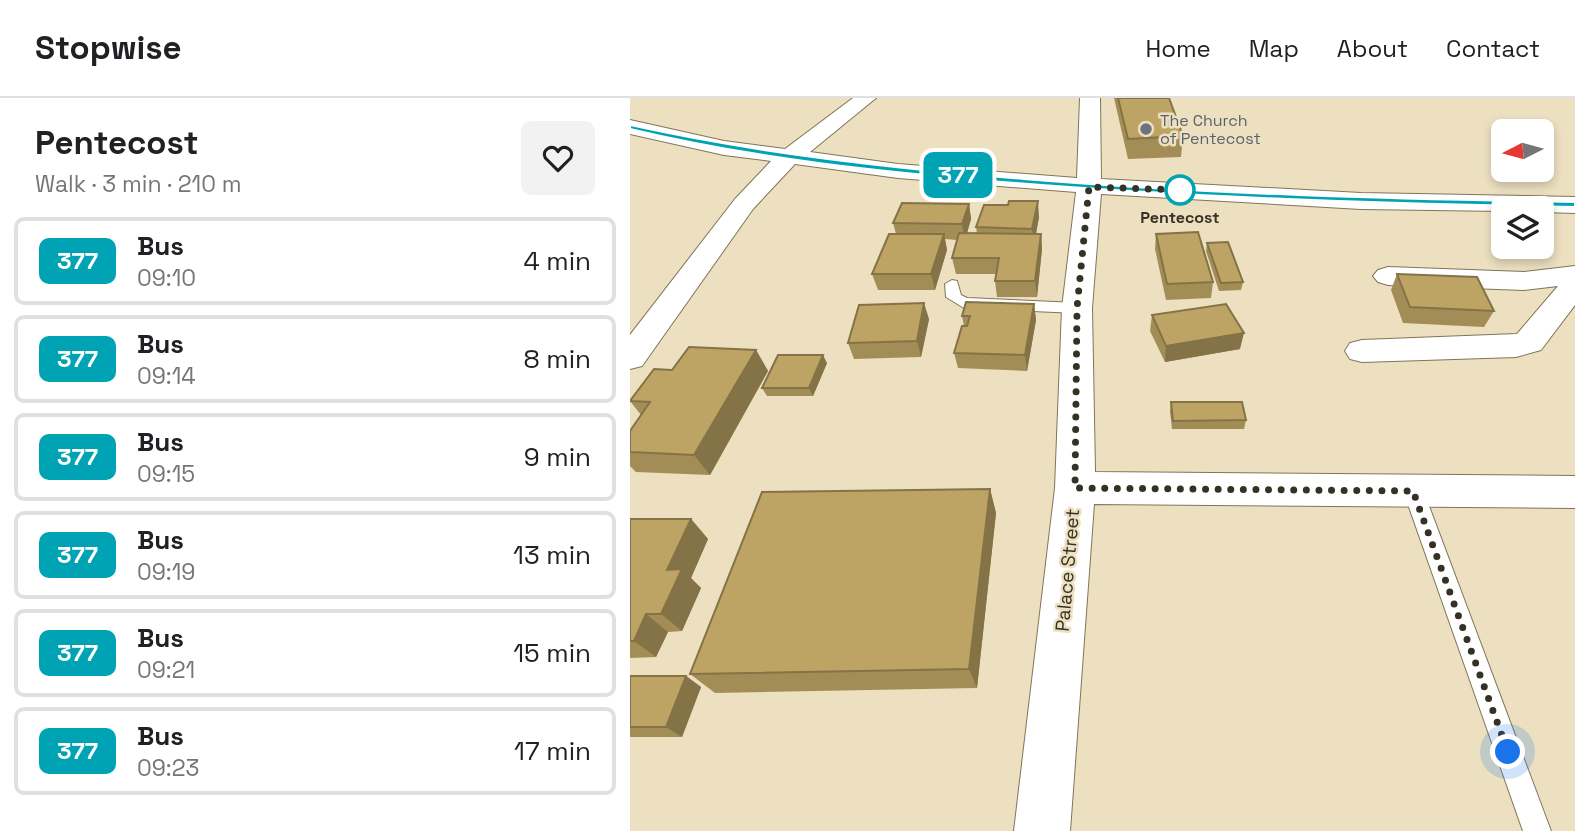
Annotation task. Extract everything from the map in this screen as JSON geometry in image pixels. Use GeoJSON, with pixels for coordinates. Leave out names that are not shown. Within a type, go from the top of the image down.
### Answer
{"type":"FeatureCollection","features":[{"type":"Feature","properties":{"kind":"street"},"geometry":{"type":"LineString","coordinates":[[630,358],[716,240],[788,158],[866,98]]}},
{"type":"Feature","properties":{"kind":"street","name":"Palace Street"},"geometry":{"type":"LineString","coordinates":[[1042,831],[1075,488],[1077,308],[1089,187],[1090,98]]}},
{"type":"Feature","properties":{"kind":"street"},"geometry":{"type":"LineString","coordinates":[[630,127],[724,148],[788,158],[1089,187],[1361,201],[1575,205]]}},
{"type":"Feature","properties":{"kind":"street"},"geometry":{"type":"LineString","coordinates":[[1388,276],[1524,281],[1575,275]]}},
{"type":"Feature","properties":{"kind":"street"},"geometry":{"type":"LineString","coordinates":[[1362,351],[1516,346],[1529,342],[1575,285]]}},
{"type":"Feature","properties":{"kind":"street"},"geometry":{"type":"LineString","coordinates":[[1075,488],[1575,492]]}},
{"type":"Feature","properties":{"kind":"lane"},"geometry":{"type":"LineString","coordinates":[[952,284],[954,297],[964,303],[1077,308]]}},
{"type":"Feature","properties":{"kind":"lane"},"geometry":{"type":"LineString","coordinates":[[1413,491],[1537,831]]}},
{"type":"Feature","properties":{"kind":"building"},"geometry":{"type":"Polygon","coordinates":[[[1118,98],[1169,98],[1183,136],[1128,139],[1118,98]]]}},
{"type":"Feature","properties":{"kind":"building"},"geometry":{"type":"Polygon","coordinates":[[[1009,201],[1038,201],[1032,229],[976,227],[984,205],[1008,205],[1009,201]]]}},
{"type":"Feature","properties":{"kind":"building"},"geometry":{"type":"Polygon","coordinates":[[[902,203],[969,204],[962,224],[893,223],[902,203]]]}},
{"type":"Feature","properties":{"kind":"building"},"geometry":{"type":"Polygon","coordinates":[[[1198,232],[1213,282],[1167,284],[1156,234],[1198,232]]]}},
{"type":"Feature","properties":{"kind":"building"},"geometry":{"type":"Polygon","coordinates":[[[959,233],[1041,234],[1035,281],[995,281],[999,258],[952,258],[959,233]]]}},
{"type":"Feature","properties":{"kind":"building"},"geometry":{"type":"Polygon","coordinates":[[[889,234],[944,234],[931,274],[872,274],[889,234]]]}},
{"type":"Feature","properties":{"kind":"building"},"geometry":{"type":"Polygon","coordinates":[[[1228,242],[1243,282],[1221,283],[1207,243],[1228,242]]]}},
{"type":"Feature","properties":{"kind":"building"},"geometry":{"type":"Polygon","coordinates":[[[1397,274],[1477,277],[1494,311],[1410,307],[1397,274]]]}},
{"type":"Feature","properties":{"kind":"building"},"geometry":{"type":"Polygon","coordinates":[[[966,302],[1034,304],[1025,355],[954,353],[962,326],[967,326],[970,316],[962,316],[966,302]]]}},
{"type":"Feature","properties":{"kind":"building"},"geometry":{"type":"Polygon","coordinates":[[[924,303],[917,341],[848,343],[859,305],[924,303]]]}},
{"type":"Feature","properties":{"kind":"building"},"geometry":{"type":"Polygon","coordinates":[[[1226,304],[1244,333],[1166,346],[1152,315],[1226,304]]]}},
{"type":"Feature","properties":{"kind":"building"},"geometry":{"type":"Polygon","coordinates":[[[689,347],[756,350],[694,455],[630,452],[630,431],[650,402],[630,401],[654,369],[672,370],[689,347]]]}},
{"type":"Feature","properties":{"kind":"building"},"geometry":{"type":"Polygon","coordinates":[[[778,355],[823,355],[809,388],[762,388],[778,355]]]}},
{"type":"Feature","properties":{"kind":"building"},"geometry":{"type":"Polygon","coordinates":[[[1171,402],[1242,402],[1246,420],[1173,421],[1171,402]]]}},
{"type":"Feature","properties":{"kind":"building"},"geometry":{"type":"Polygon","coordinates":[[[990,489],[969,669],[690,674],[762,492],[990,489]]]}},
{"type":"Feature","properties":{"kind":"building"},"geometry":{"type":"Polygon","coordinates":[[[630,519],[691,519],[667,570],[682,569],[661,614],[646,614],[634,641],[630,641],[630,519]]]}},
{"type":"Feature","properties":{"kind":"building"},"geometry":{"type":"Polygon","coordinates":[[[630,676],[686,676],[666,727],[630,727],[630,676]]]}},
{"type":"Feature","properties":{"kind":"bus line","name":"377"},"geometry":{"type":"LineString","coordinates":[[630,127],[724,148],[788,158],[898,171],[1089,187],[1361,201],[1575,205]]}},
{"type":"Feature","properties":{"kind":"place","name":"The Church of Pentecost"},"geometry":{"type":"Point","coordinates":[1146,129]}},
{"type":"Feature","properties":{"kind":"place","name":"Pentecost"},"geometry":{"type":"Point","coordinates":[1180,190]}},
{"type":"Feature","properties":{"kind":"route"},"geometry":{"type":"LineString","coordinates":[[1180,190],[1183,190],[1089,187],[1077,308],[1075,488],[1413,491],[1508,752]]}}]}
